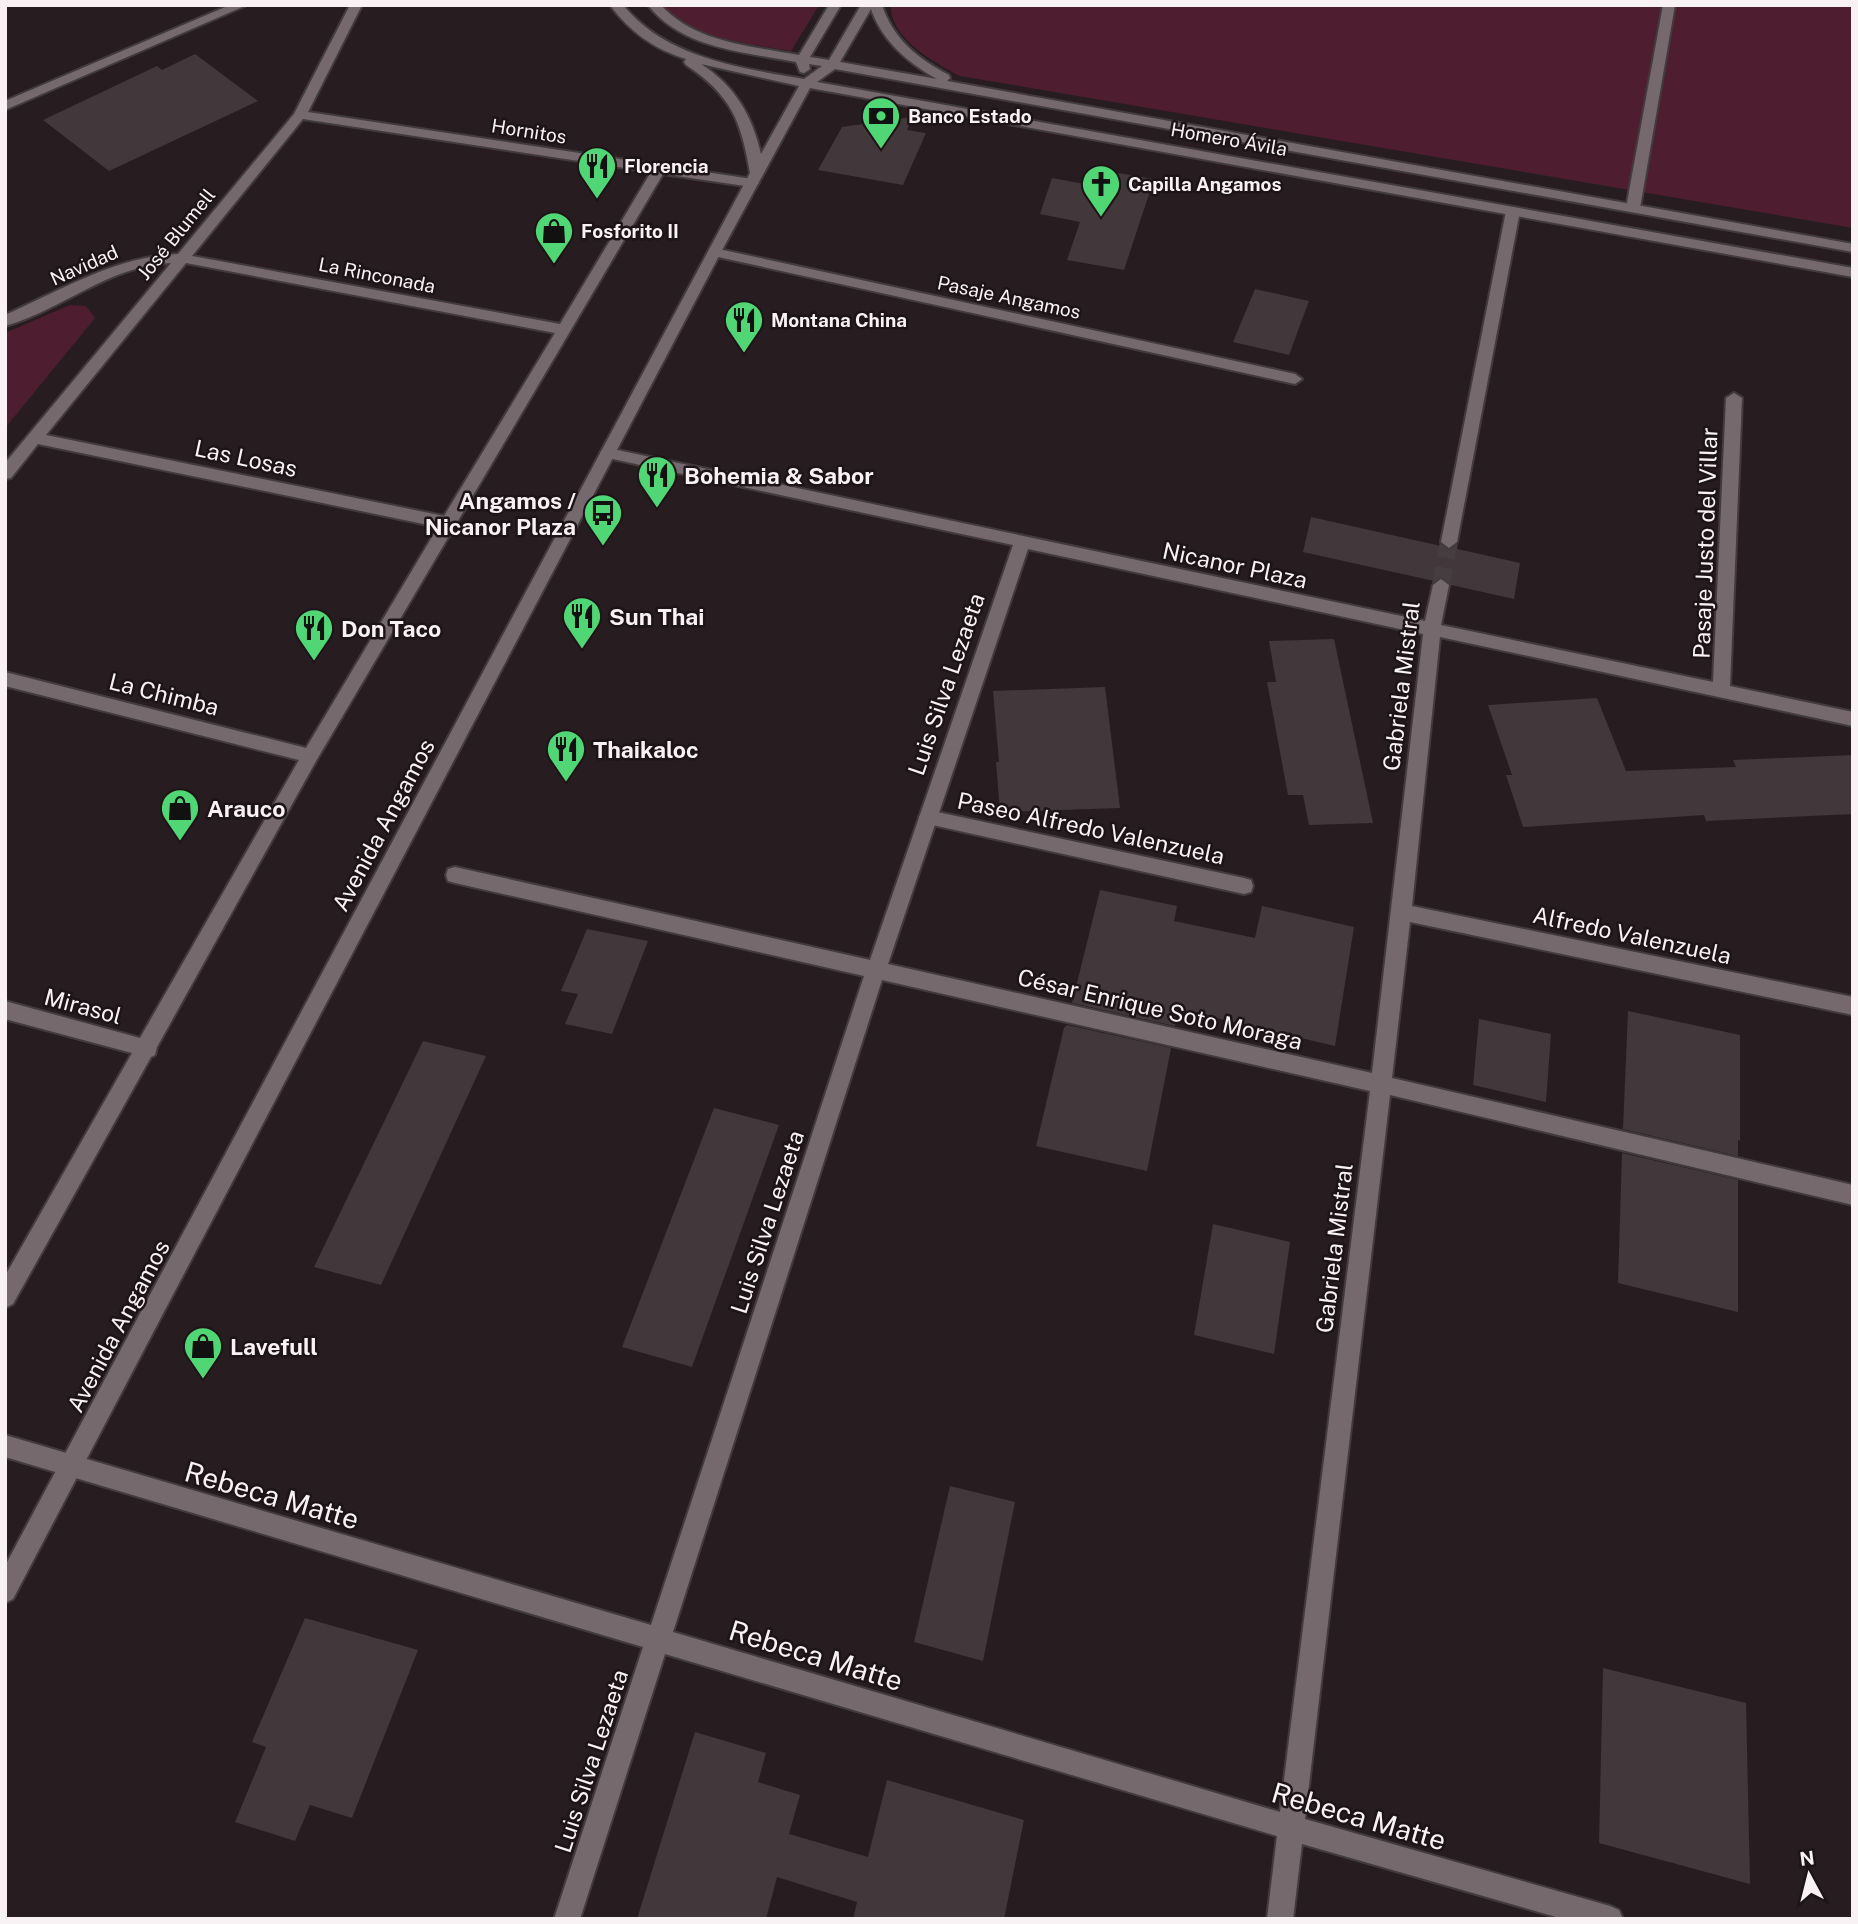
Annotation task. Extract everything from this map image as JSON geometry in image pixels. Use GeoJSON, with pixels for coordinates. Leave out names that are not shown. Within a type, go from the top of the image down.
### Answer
{"type":"FeatureCollection","features":[{"type":"Feature","properties":{"kind":"street"},"geometry":{"type":"LineString","coordinates":[[5,106],[241,5]]}},
{"type":"Feature","properties":{"kind":"street","name":"José Blumell"},"geometry":{"type":"LineString","coordinates":[[5,474],[300,115],[356,5]]}},
{"type":"Feature","properties":{"kind":"street","name":"Homero Ávila"},"geometry":{"type":"LineString","coordinates":[[616,5],[636,29],[678,54],[760,75],[1853,273]]}},
{"type":"Feature","properties":{"kind":"street","name":"Homero Ávila"},"geometry":{"type":"LineString","coordinates":[[654,5],[670,21],[696,35],[802,60],[1853,248]]}},
{"type":"Feature","properties":{"kind":"street"},"geometry":{"type":"LineString","coordinates":[[806,84],[802,60],[835,5]]}},
{"type":"Feature","properties":{"kind":"street","name":"Avenida Angamos"},"geometry":{"type":"LineString","coordinates":[[5,1591],[754,178],[806,84],[833,64],[867,5]]}},
{"type":"Feature","properties":{"kind":"street"},"geometry":{"type":"LineString","coordinates":[[876,5],[881,20],[901,47],[923,66],[957,86]]}},
{"type":"Feature","properties":{"kind":"street"},"geometry":{"type":"LineString","coordinates":[[1633,208],[1669,5]]}},
{"type":"Feature","properties":{"kind":"street"},"geometry":{"type":"LineString","coordinates":[[678,54],[714,78],[734,99],[746,119],[753,139],[754,178]]}},
{"type":"Feature","properties":{"kind":"street","name":"Hornitos"},"geometry":{"type":"LineString","coordinates":[[300,115],[659,170],[754,178]]}},
{"type":"Feature","properties":{"kind":"street"},"geometry":{"type":"LineString","coordinates":[[5,1297],[148,1049],[310,756],[659,170]]}},
{"type":"Feature","properties":{"kind":"street"},"geometry":{"type":"LineString","coordinates":[[1449,542],[1513,211]]}},
{"type":"Feature","properties":{"kind":"street","name":"Pasaje Angamos"},"geometry":{"type":"LineString","coordinates":[[714,252],[1295,379]]}},
{"type":"Feature","properties":{"kind":"street","name":"Navidad"},"geometry":{"type":"LineString","coordinates":[[5,321],[119,269],[151,259],[181,258]]}},
{"type":"Feature","properties":{"kind":"street","name":"La Rinconada"},"geometry":{"type":"LineString","coordinates":[[181,258],[565,330]]}},
{"type":"Feature","properties":{"kind":"street","name":"Pasaje Justo del Villar"},"geometry":{"type":"LineString","coordinates":[[1721,690],[1734,398]]}},
{"type":"Feature","properties":{"kind":"street","name":"Las Losas"},"geometry":{"type":"LineString","coordinates":[[35,438],[448,523]]}},
{"type":"Feature","properties":{"kind":"street","name":"Nicanor Plaza"},"geometry":{"type":"LineString","coordinates":[[608,453],[1853,719]]}},
{"type":"Feature","properties":{"kind":"street","name":"Luis Silva Lezaeta"},"geometry":{"type":"LineString","coordinates":[[567,1919],[876,970],[1022,543]]}},
{"type":"Feature","properties":{"kind":"street","name":"Gabriela Mistral"},"geometry":{"type":"LineString","coordinates":[[1280,1919],[1402,912],[1433,629],[1441,585]]}},
{"type":"Feature","properties":{"kind":"street","name":"La Chimba"},"geometry":{"type":"LineString","coordinates":[[5,679],[310,756]]}},
{"type":"Feature","properties":{"kind":"street","name":"Paseo Alfredo Valenzuela"},"geometry":{"type":"LineString","coordinates":[[928,817],[1244,886]]}},
{"type":"Feature","properties":{"kind":"street","name":"César Enrique Soto Moraga"},"geometry":{"type":"LineString","coordinates":[[455,875],[1380,1084],[1853,1195]]}},
{"type":"Feature","properties":{"kind":"street","name":"Alfredo Valenzuela"},"geometry":{"type":"LineString","coordinates":[[1402,912],[1853,1006]]}},
{"type":"Feature","properties":{"kind":"street","name":"Mirasol"},"geometry":{"type":"LineString","coordinates":[[5,1010],[148,1049]]}},
{"type":"Feature","properties":{"kind":"street","name":"Rebeca Matte"},"geometry":{"type":"LineString","coordinates":[[5,1446],[1343,1843],[1610,1919]]}},
{"type":"Feature","properties":{"kind":"shaded area"},"geometry":{"type":"Polygon","coordinates":[[[662,5],[819,5],[791,51],[705,33],[675,17],[662,5]]]}},
{"type":"Feature","properties":{"kind":"shaded area"},"geometry":{"type":"Polygon","coordinates":[[[891,5],[1853,5],[1853,228],[960,76],[926,56],[906,39],[893,17],[891,5]]]}},
{"type":"Feature","properties":{"kind":"shaded area"},"geometry":{"type":"Polygon","coordinates":[[[70,305],[86,306],[95,318],[5,428],[5,333],[70,305]]]}},
{"type":"Feature","properties":{"kind":"building"},"geometry":{"type":"Polygon","coordinates":[[[195,54],[258,101],[109,171],[43,120],[157,66],[162,70],[195,54]]]}},
{"type":"Feature","properties":{"kind":"building","name":"Banco Estado"},"geometry":{"type":"Polygon","coordinates":[[[912,117],[907,130],[926,133],[903,185],[818,170],[842,127],[912,117]]]}},
{"type":"Feature","properties":{"kind":"building","name":"Capilla Angamos"},"geometry":{"type":"Polygon","coordinates":[[[1100,170],[1154,179],[1124,270],[1067,260],[1080,222],[1040,214],[1052,178],[1095,186],[1100,170]]]}},
{"type":"Feature","properties":{"kind":"building"},"geometry":{"type":"Polygon","coordinates":[[[1255,289],[1309,301],[1289,355],[1233,342],[1255,289]]]}},
{"type":"Feature","properties":{"kind":"building"},"geometry":{"type":"Polygon","coordinates":[[[1311,517],[1441,546],[1449,551],[1453,548],[1520,563],[1514,599],[1451,585],[1441,576],[1434,581],[1303,552],[1311,517]]]}},
{"type":"Feature","properties":{"kind":"building"},"geometry":{"type":"Polygon","coordinates":[[[1334,639],[1373,823],[1309,825],[1303,795],[1288,795],[1267,682],[1276,682],[1269,641],[1334,639]]]}},
{"type":"Feature","properties":{"kind":"building"},"geometry":{"type":"Polygon","coordinates":[[[1105,687],[1120,808],[1000,812],[993,691],[1105,687]]]}},
{"type":"Feature","properties":{"kind":"building"},"geometry":{"type":"Polygon","coordinates":[[[1597,698],[1626,771],[1736,767],[1733,760],[1853,755],[1853,814],[1706,821],[1704,815],[1523,827],[1506,775],[1512,775],[1488,705],[1597,698]]]}},
{"type":"Feature","properties":{"kind":"building"},"geometry":{"type":"Polygon","coordinates":[[[1100,890],[1177,906],[1174,921],[1255,938],[1262,906],[1354,927],[1335,1046],[1178,1009],[1175,1026],[1072,1003],[1100,890]]]}},
{"type":"Feature","properties":{"kind":"building"},"geometry":{"type":"Polygon","coordinates":[[[587,929],[648,941],[612,1034],[565,1024],[578,994],[561,991],[587,929]]]}},
{"type":"Feature","properties":{"kind":"building"},"geometry":{"type":"Polygon","coordinates":[[[1628,1011],[1740,1035],[1738,1156],[1623,1129],[1628,1011]]]}},
{"type":"Feature","properties":{"kind":"building"},"geometry":{"type":"Polygon","coordinates":[[[1479,1019],[1551,1034],[1546,1102],[1473,1085],[1479,1019]]]}},
{"type":"Feature","properties":{"kind":"building"},"geometry":{"type":"Polygon","coordinates":[[[1067,1025],[1171,1048],[1147,1171],[1036,1146],[1064,1028],[1067,1025]]]}},
{"type":"Feature","properties":{"kind":"building"},"geometry":{"type":"Polygon","coordinates":[[[423,1041],[486,1056],[381,1285],[314,1267],[423,1041]]]}},
{"type":"Feature","properties":{"kind":"building"},"geometry":{"type":"Polygon","coordinates":[[[714,1108],[779,1125],[692,1367],[622,1347],[714,1108]]]}},
{"type":"Feature","properties":{"kind":"building"},"geometry":{"type":"Polygon","coordinates":[[[1622,1153],[1738,1180],[1738,1312],[1618,1283],[1622,1153]]]}},
{"type":"Feature","properties":{"kind":"building"},"geometry":{"type":"Polygon","coordinates":[[[1213,1224],[1290,1242],[1274,1354],[1194,1335],[1213,1224]]]}},
{"type":"Feature","properties":{"kind":"building"},"geometry":{"type":"Polygon","coordinates":[[[950,1486],[1015,1502],[983,1661],[914,1642],[950,1486]]]}},
{"type":"Feature","properties":{"kind":"building"},"geometry":{"type":"Polygon","coordinates":[[[305,1618],[418,1650],[352,1818],[310,1805],[295,1841],[235,1822],[266,1747],[252,1742],[305,1618]]]}},
{"type":"Feature","properties":{"kind":"building"},"geometry":{"type":"Polygon","coordinates":[[[1603,1668],[1746,1703],[1750,1884],[1599,1843],[1603,1668]]]}},
{"type":"Feature","properties":{"kind":"building"},"geometry":{"type":"Polygon","coordinates":[[[695,1732],[766,1753],[758,1782],[800,1795],[789,1834],[868,1857],[887,1780],[1024,1820],[1004,1919],[853,1919],[857,1902],[777,1877],[766,1919],[637,1919],[695,1732]]]}},
{"type":"Feature","properties":{"kind":"tunnel"},"geometry":{"type":"LineString","coordinates":[[1441,585],[1449,542]]}},
{"type":"Feature","properties":{"kind":"place","name":"Banco Estado"},"geometry":{"type":"Point","coordinates":[881,150]}},
{"type":"Feature","properties":{"kind":"place","name":"Florencia"},"geometry":{"type":"Point","coordinates":[597,200]}},
{"type":"Feature","properties":{"kind":"place","name":"Capilla Angamos"},"geometry":{"type":"Point","coordinates":[1101,218]}},
{"type":"Feature","properties":{"kind":"place","name":"Fosforito II"},"geometry":{"type":"Point","coordinates":[554,265]}},
{"type":"Feature","properties":{"kind":"place","name":"Montana China"},"geometry":{"type":"Point","coordinates":[744,354]}},
{"type":"Feature","properties":{"kind":"place","name":"Bohemia & Sabor"},"geometry":{"type":"Point","coordinates":[657,509]}},
{"type":"Feature","properties":{"kind":"place","name":"Angamos / Nicanor Plaza"},"geometry":{"type":"Point","coordinates":[603,547]}},
{"type":"Feature","properties":{"kind":"place","name":"Sun Thai"},"geometry":{"type":"Point","coordinates":[582,650]}},
{"type":"Feature","properties":{"kind":"place","name":"Don Taco"},"geometry":{"type":"Point","coordinates":[314,662]}},
{"type":"Feature","properties":{"kind":"place","name":"Thaikaloc"},"geometry":{"type":"Point","coordinates":[566,783]}},
{"type":"Feature","properties":{"kind":"place","name":"Arauco"},"geometry":{"type":"Point","coordinates":[180,842]}},
{"type":"Feature","properties":{"kind":"place","name":"Lavefull"},"geometry":{"type":"Point","coordinates":[203,1380]}}]}
